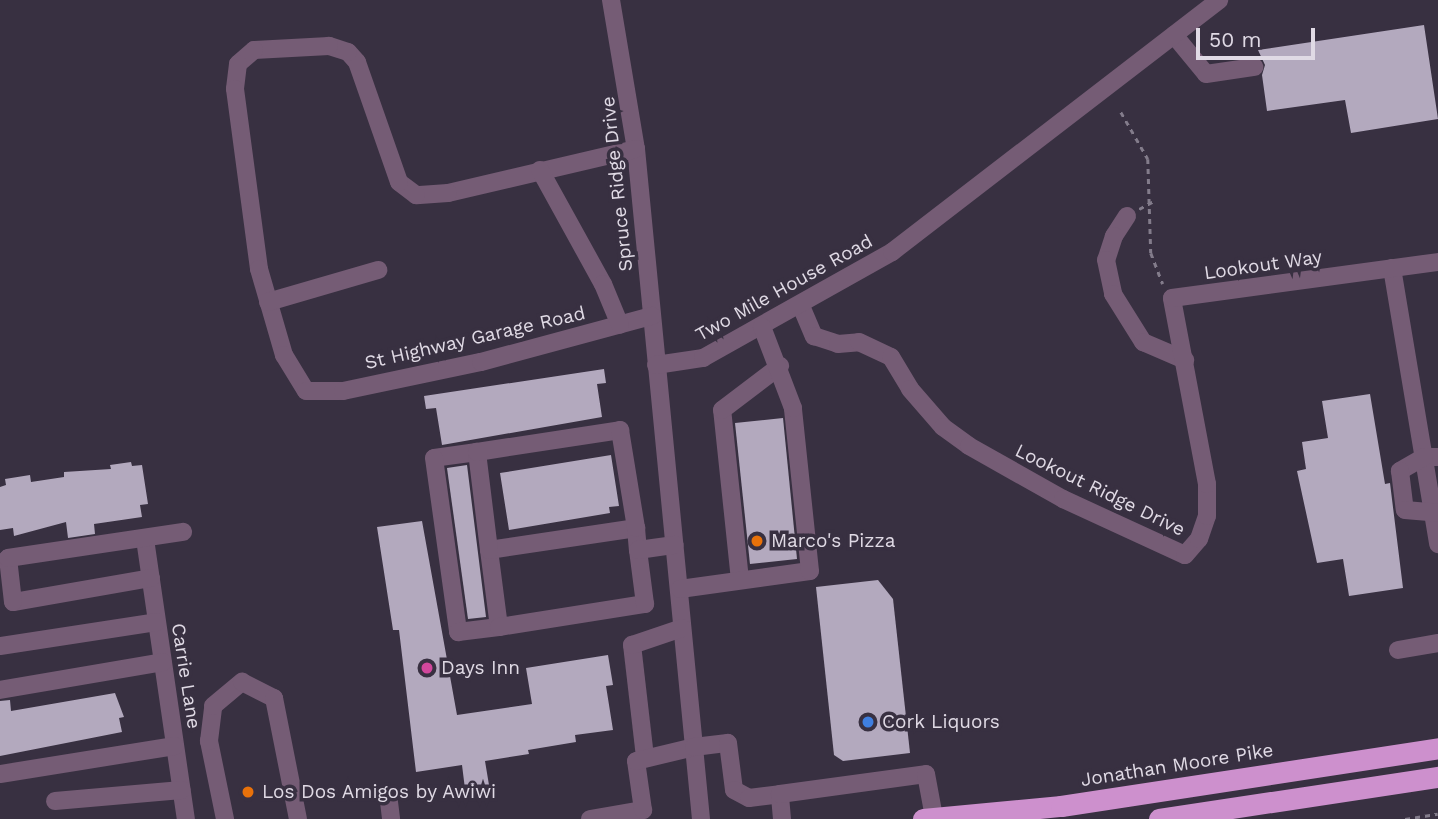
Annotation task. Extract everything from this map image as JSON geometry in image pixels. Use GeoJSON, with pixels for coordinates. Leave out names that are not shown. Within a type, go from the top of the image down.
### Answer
{"type":"FeatureCollection","features":[{"type":"Feature","properties":{"kind":"highway","name":"Jonathan Moore Pike"},"geometry":{"type":"LineString","coordinates":[[928,818],[1061,806],[1438,748]]}},
{"type":"Feature","properties":{"kind":"highway"},"geometry":{"type":"LineString","coordinates":[[1159,819],[1438,777]]}},
{"type":"Feature","properties":{"kind":"street","name":"Spruce Ridge Drive"},"geometry":{"type":"LineString","coordinates":[[611,0],[636,149],[656,365]]}},
{"type":"Feature","properties":{"kind":"street","name":"Two Mile House Road"},"geometry":{"type":"LineString","coordinates":[[656,365],[703,358],[801,306],[892,252],[1219,0]]}},
{"type":"Feature","properties":{"kind":"street"},"geometry":{"type":"LineString","coordinates":[[1174,35],[1206,74],[1254,67]]}},
{"type":"Feature","properties":{"kind":"street"},"geometry":{"type":"LineString","coordinates":[[378,270],[268,302],[251,216],[235,89],[238,64],[254,50],[329,46],[348,52],[357,62],[399,182],[416,195],[448,193],[636,149]]}},
{"type":"Feature","properties":{"kind":"street"},"geometry":{"type":"LineString","coordinates":[[540,170],[603,284],[620,325]]}},
{"type":"Feature","properties":{"kind":"street"},"geometry":{"type":"LineString","coordinates":[[1127,216],[1114,236],[1106,260],[1113,294],[1126,322],[1143,342],[1185,360]]}},
{"type":"Feature","properties":{"kind":"street","name":"Lookout Way"},"geometry":{"type":"LineString","coordinates":[[1172,298],[1438,262]]}},
{"type":"Feature","properties":{"kind":"street"},"geometry":{"type":"LineString","coordinates":[[1392,268],[1431,457],[1438,544]]}},
{"type":"Feature","properties":{"kind":"street","name":"Lookout Ridge Drive"},"geometry":{"type":"LineString","coordinates":[[801,306],[814,336],[838,344],[859,342],[891,357],[909,389],[943,427],[970,446],[1063,499],[1185,555],[1199,539],[1207,516],[1207,484],[1172,298]]}},
{"type":"Feature","properties":{"kind":"street","name":"St Highway Garage Road"},"geometry":{"type":"LineString","coordinates":[[268,302],[285,355],[306,391],[343,391],[481,362],[652,316]]}},
{"type":"Feature","properties":{"kind":"street"},"geometry":{"type":"LineString","coordinates":[[680,589],[810,571],[793,408],[780,366],[762,327]]}},
{"type":"Feature","properties":{"kind":"street"},"geometry":{"type":"LineString","coordinates":[[656,365],[701,819]]}},
{"type":"Feature","properties":{"kind":"street"},"geometry":{"type":"LineString","coordinates":[[740,580],[722,410],[780,366]]}},
{"type":"Feature","properties":{"kind":"street"},"geometry":{"type":"LineString","coordinates":[[620,430],[636,528],[645,604],[458,632],[434,458],[620,430]]}},
{"type":"Feature","properties":{"kind":"street"},"geometry":{"type":"LineString","coordinates":[[477,452],[499,627]]}},
{"type":"Feature","properties":{"kind":"street"},"geometry":{"type":"LineString","coordinates":[[1431,457],[1400,471],[1405,510],[1436,513]]}},
{"type":"Feature","properties":{"kind":"street"},"geometry":{"type":"LineString","coordinates":[[489,550],[636,528]]}},
{"type":"Feature","properties":{"kind":"street"},"geometry":{"type":"LineString","coordinates":[[151,578],[13,602],[8,558],[183,532]]}},
{"type":"Feature","properties":{"kind":"street","name":"Carrie Lane"},"geometry":{"type":"LineString","coordinates":[[145,539],[186,819]]}},
{"type":"Feature","properties":{"kind":"street"},"geometry":{"type":"LineString","coordinates":[[638,550],[675,545]]}},
{"type":"Feature","properties":{"kind":"street"},"geometry":{"type":"LineString","coordinates":[[0,646],[156,622]]}},
{"type":"Feature","properties":{"kind":"street"},"geometry":{"type":"LineString","coordinates":[[645,757],[632,645],[682,628]]}},
{"type":"Feature","properties":{"kind":"street"},"geometry":{"type":"LineString","coordinates":[[1398,650],[1438,643]]}},
{"type":"Feature","properties":{"kind":"street"},"geometry":{"type":"LineString","coordinates":[[0,690],[163,662]]}},
{"type":"Feature","properties":{"kind":"street"},"geometry":{"type":"LineString","coordinates":[[225,819],[209,741],[213,706],[242,682],[274,698],[298,819]]}},
{"type":"Feature","properties":{"kind":"street"},"geometry":{"type":"LineString","coordinates":[[590,819],[643,810],[636,761],[694,747],[728,743],[734,790],[749,798],[926,774],[928,818]]}},
{"type":"Feature","properties":{"kind":"street"},"geometry":{"type":"LineString","coordinates":[[0,774],[175,746]]}},
{"type":"Feature","properties":{"kind":"street"},"geometry":{"type":"LineString","coordinates":[[55,801],[181,790]]}},
{"type":"Feature","properties":{"kind":"street"},"geometry":{"type":"LineString","coordinates":[[780,794],[782,819]]}},
{"type":"Feature","properties":{"kind":"path"},"geometry":{"type":"LineString","coordinates":[[1121,112],[1148,159],[1151,253],[1172,298]]}},
{"type":"Feature","properties":{"kind":"path"},"geometry":{"type":"LineString","coordinates":[[1405,819],[1438,814]]}},
{"type":"Feature","properties":{"kind":"building"},"geometry":{"type":"Polygon","coordinates":[[[1424,25],[1438,119],[1351,133],[1345,100],[1267,111],[1262,75],[1265,65],[1258,50],[1424,25]]]}},
{"type":"Feature","properties":{"kind":"building"},"geometry":{"type":"Polygon","coordinates":[[[604,369],[606,383],[597,384],[602,417],[442,445],[436,408],[426,409],[424,396],[604,369]]]}},
{"type":"Feature","properties":{"kind":"building"},"geometry":{"type":"Polygon","coordinates":[[[1370,394],[1385,484],[1390,483],[1403,588],[1349,596],[1343,559],[1317,563],[1297,471],[1306,469],[1302,442],[1328,438],[1322,401],[1370,394]]]}},
{"type":"Feature","properties":{"kind":"building"},"geometry":{"type":"Polygon","coordinates":[[[783,418],[797,559],[750,564],[735,423],[783,418]]]}},
{"type":"Feature","properties":{"kind":"building"},"geometry":{"type":"Polygon","coordinates":[[[611,455],[619,506],[609,507],[610,513],[509,530],[500,473],[611,455]]]}},
{"type":"Feature","properties":{"kind":"building"},"geometry":{"type":"Polygon","coordinates":[[[131,462],[132,466],[142,465],[148,504],[140,505],[142,517],[94,524],[95,534],[68,538],[66,522],[14,536],[13,528],[0,530],[0,487],[6,485],[5,479],[30,475],[31,482],[64,477],[64,472],[111,469],[110,465],[131,462]]]}},
{"type":"Feature","properties":{"kind":"building"},"geometry":{"type":"Polygon","coordinates":[[[467,465],[486,617],[468,619],[447,468],[467,465]]]}},
{"type":"Feature","properties":{"kind":"building","name":"Days Inn"},"geometry":{"type":"Polygon","coordinates":[[[422,521],[457,715],[532,704],[526,668],[608,655],[613,685],[606,686],[613,730],[575,735],[576,742],[528,750],[529,754],[485,761],[489,785],[465,789],[462,765],[416,772],[399,630],[393,630],[377,527],[422,521]]]}},
{"type":"Feature","properties":{"kind":"building"},"geometry":{"type":"Polygon","coordinates":[[[878,580],[893,599],[910,753],[843,761],[834,755],[816,587],[878,580]]]}},
{"type":"Feature","properties":{"kind":"building"},"geometry":{"type":"Polygon","coordinates":[[[115,693],[124,717],[119,718],[122,732],[0,756],[0,701],[10,700],[11,711],[115,693]]]}},
{"type":"Feature","properties":{"kind":"place","name":"Marco's Pizza"},"geometry":{"type":"Point","coordinates":[757,541]}},
{"type":"Feature","properties":{"kind":"place","name":"Days Inn"},"geometry":{"type":"Point","coordinates":[427,668]}},
{"type":"Feature","properties":{"kind":"place","name":"Cork Liquors"},"geometry":{"type":"Point","coordinates":[868,722]}},
{"type":"Feature","properties":{"kind":"place","name":"Los Dos Amigos by Awiwi"},"geometry":{"type":"Point","coordinates":[248,792]}}]}
